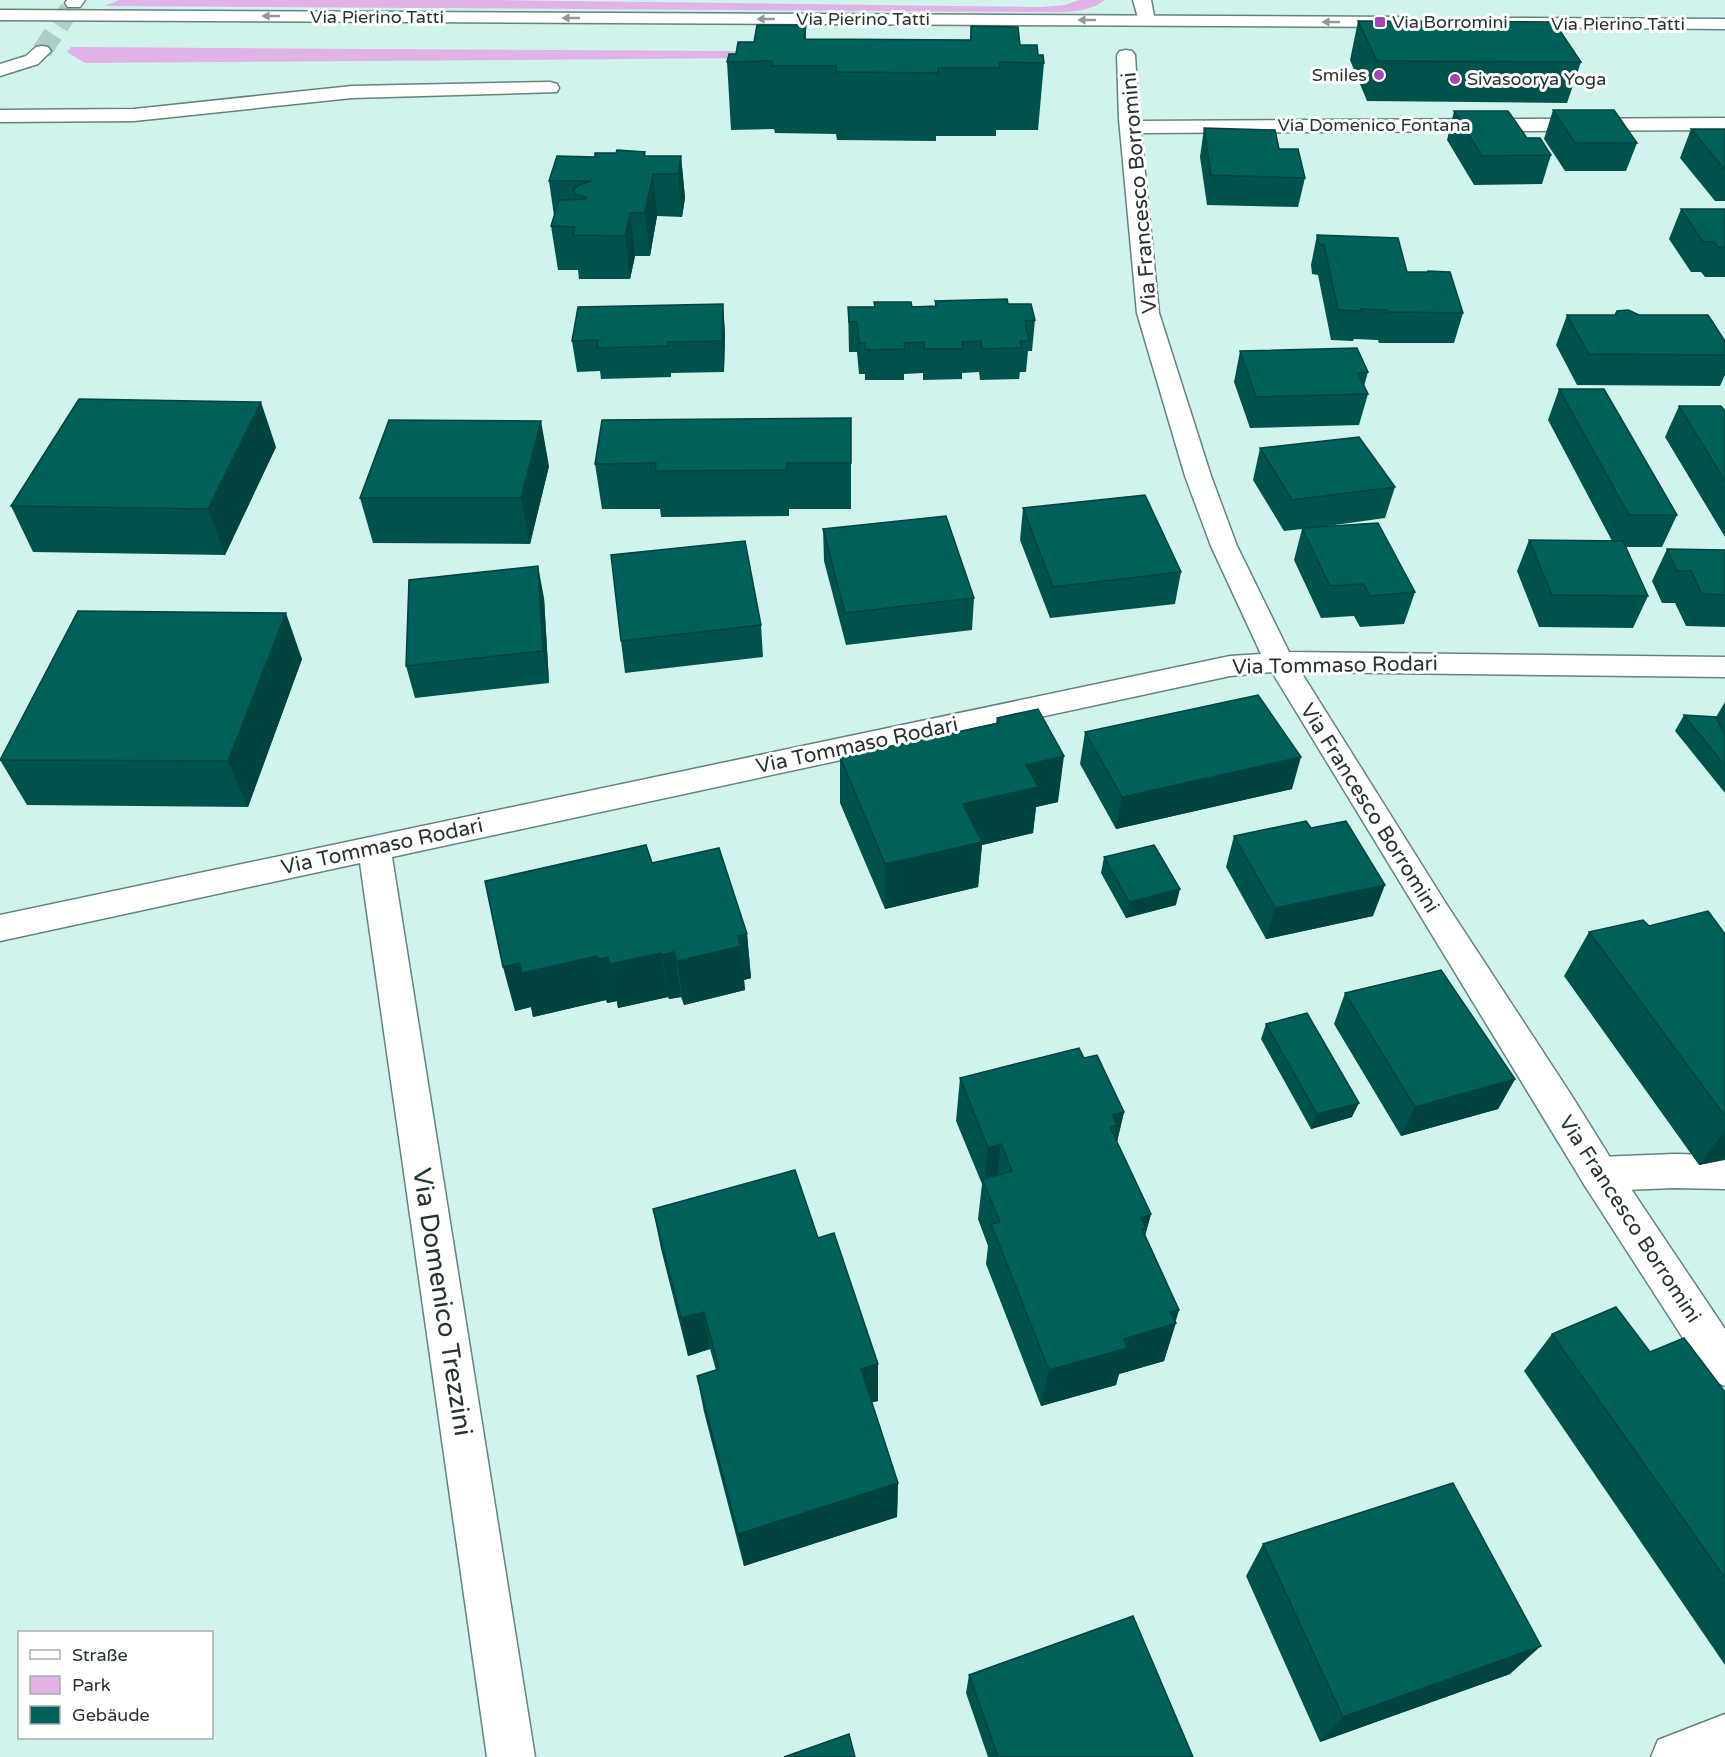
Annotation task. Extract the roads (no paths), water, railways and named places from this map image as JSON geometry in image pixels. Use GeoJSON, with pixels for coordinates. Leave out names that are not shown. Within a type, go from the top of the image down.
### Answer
{"type":"FeatureCollection","features":[{"type":"Feature","properties":{"kind":"street","name":"Via Francesco Borromini"},"geometry":{"type":"LineString","coordinates":[[1142,0],[1146,21],[1133,44],[1128,119],[1131,127],[1148,313],[1178,415],[1209,506],[1252,607],[1280,662],[1433,911],[1557,1104],[1599,1174],[1652,1251],[1725,1366]]}},
{"type":"Feature","properties":{"kind":"street","name":"Via Pierino Tatti"},"geometry":{"type":"LineString","coordinates":[[0,15],[1416,22]]}},
{"type":"Feature","properties":{"kind":"street","name":"Via Pierino Tatti"},"geometry":{"type":"LineString","coordinates":[[1499,23],[1725,24]]}},
{"type":"Feature","properties":{"kind":"street"},"geometry":{"type":"LineString","coordinates":[[0,70],[32,60],[42,41]]}},
{"type":"Feature","properties":{"kind":"street"},"geometry":{"type":"LineString","coordinates":[[0,116],[134,115],[352,92],[550,88]]}},
{"type":"Feature","properties":{"kind":"street","name":"Via Domenico Fontana"},"geometry":{"type":"LineString","coordinates":[[1131,127],[1725,123]]}},
{"type":"Feature","properties":{"kind":"street","name":"Via Tommaso Rodari"},"geometry":{"type":"LineString","coordinates":[[0,928],[1230,666],[1280,662],[1725,667]]}},
{"type":"Feature","properties":{"kind":"street","name":"Via Domenico Trezzini"},"geometry":{"type":"LineString","coordinates":[[374,847],[512,1757]]}},
{"type":"Feature","properties":{"kind":"street"},"geometry":{"type":"LineString","coordinates":[[1599,1174],[1674,1171],[1725,1172]]}},
{"type":"Feature","properties":{"kind":"street"},"geometry":{"type":"LineString","coordinates":[[1675,1757],[1725,1738]]}},
{"type":"Feature","properties":{"kind":"tunnel"},"geometry":{"type":"LineString","coordinates":[[42,51],[74,3]]}},
{"type":"Feature","properties":{"kind":"place","name":"Via Borromini"},"geometry":{"type":"Point","coordinates":[1380,22]}},
{"type":"Feature","properties":{"kind":"place","name":"Smiles"},"geometry":{"type":"Point","coordinates":[1379,75]}},
{"type":"Feature","properties":{"kind":"place","name":"Sivasoorya Yoga"},"geometry":{"type":"Point","coordinates":[1455,79]}}]}
